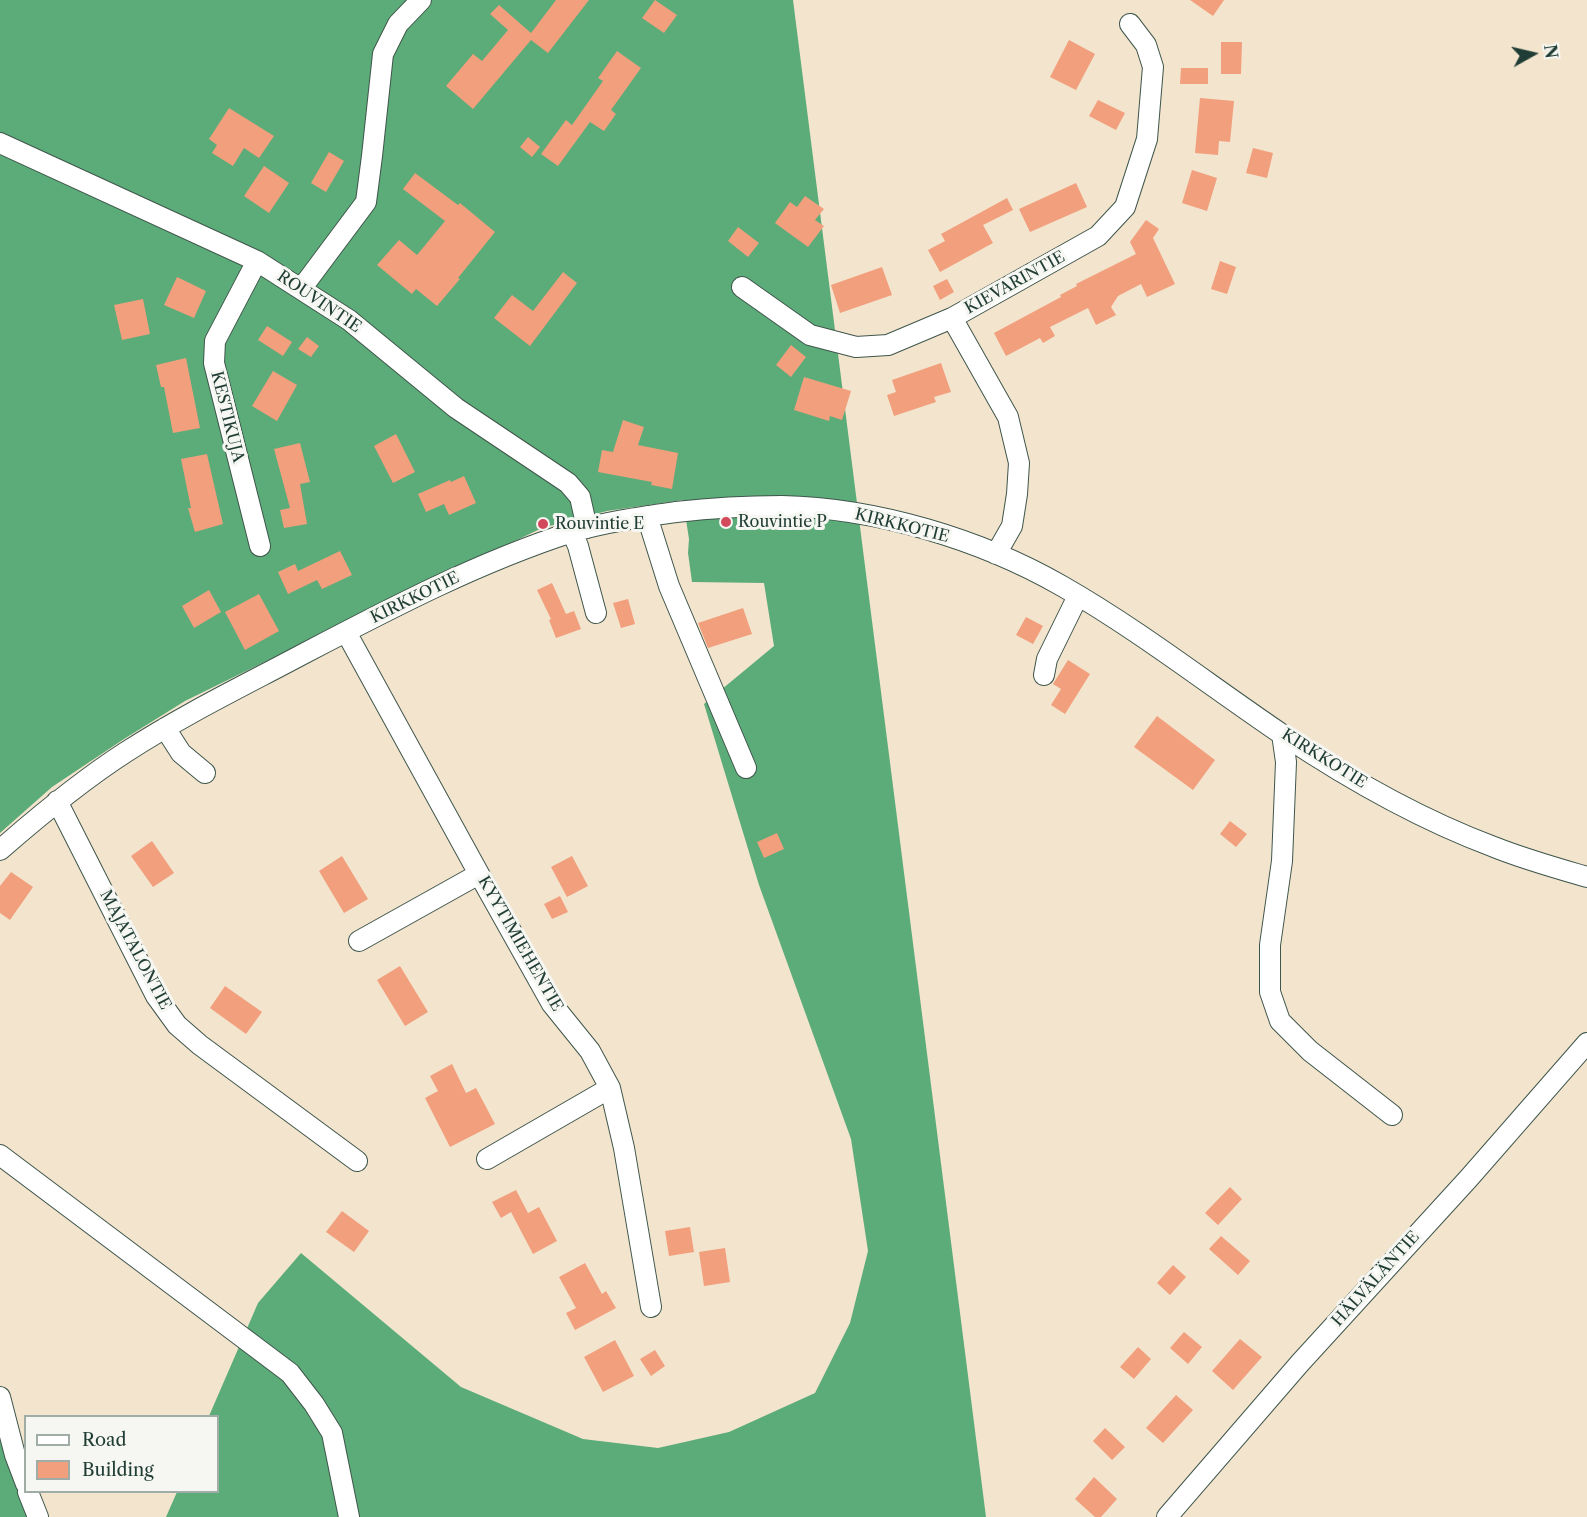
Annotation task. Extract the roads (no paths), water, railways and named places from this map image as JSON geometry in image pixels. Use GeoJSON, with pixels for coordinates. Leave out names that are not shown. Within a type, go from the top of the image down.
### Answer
{"type":"FeatureCollection","features":[{"type":"Feature","properties":{"kind":"street"},"geometry":{"type":"LineString","coordinates":[[300,289],[366,202],[383,54],[398,24],[421,0]]}},
{"type":"Feature","properties":{"kind":"street","name":"KIEVARINTIE"},"geometry":{"type":"LineString","coordinates":[[996,554],[1012,526],[1019,463],[1008,417],[952,318],[1098,237],[1125,207],[1147,139],[1153,67],[1146,45],[1131,24]]}},
{"type":"Feature","properties":{"kind":"street","name":"ROUVINTIE"},"geometry":{"type":"LineString","coordinates":[[0,143],[257,261],[349,320],[456,408],[568,483],[580,497],[578,546],[596,613]]}},
{"type":"Feature","properties":{"kind":"street","name":"KESTIKUJA"},"geometry":{"type":"LineString","coordinates":[[257,261],[215,341],[214,363],[261,546]]}},
{"type":"Feature","properties":{"kind":"street"},"geometry":{"type":"LineString","coordinates":[[742,287],[810,335],[856,347],[888,345],[952,318]]}},
{"type":"Feature","properties":{"kind":"street","name":"KIRKKOTIE"},"geometry":{"type":"LineString","coordinates":[[0,850],[57,801],[126,752],[165,728],[346,632],[501,558],[579,530],[647,516],[707,509],[783,506],[838,511],[885,519],[930,530],[996,554],[1059,584],[1132,630],[1282,734],[1366,786],[1416,813],[1494,848],[1587,877]]}},
{"type":"Feature","properties":{"kind":"street"},"geometry":{"type":"LineString","coordinates":[[647,516],[669,586],[746,768]]}},
{"type":"Feature","properties":{"kind":"street"},"geometry":{"type":"LineString","coordinates":[[1044,675],[1047,659],[1078,596]]}},
{"type":"Feature","properties":{"kind":"street","name":"KYYTIMIEHENTIE"},"geometry":{"type":"LineString","coordinates":[[346,632],[552,1004],[590,1051],[610,1088],[624,1148],[651,1307]]}},
{"type":"Feature","properties":{"kind":"street"},"geometry":{"type":"LineString","coordinates":[[165,728],[181,753],[205,773]]}},
{"type":"Feature","properties":{"kind":"street"},"geometry":{"type":"LineString","coordinates":[[1282,734],[1286,762],[1282,861],[1270,945],[1270,992],[1280,1020],[1310,1051],[1392,1115]]}},
{"type":"Feature","properties":{"kind":"street","name":"MAJATALONTIE"},"geometry":{"type":"LineString","coordinates":[[57,801],[156,996],[177,1025],[200,1045],[357,1161]]}},
{"type":"Feature","properties":{"kind":"street"},"geometry":{"type":"LineString","coordinates":[[359,941],[479,874]]}},
{"type":"Feature","properties":{"kind":"street","name":"HÄLVÄLÄNTIE"},"geometry":{"type":"LineString","coordinates":[[1167,1517],[1300,1363],[1469,1178],[1587,1043]]}},
{"type":"Feature","properties":{"kind":"street"},"geometry":{"type":"LineString","coordinates":[[487,1159],[610,1088]]}},
{"type":"Feature","properties":{"kind":"street"},"geometry":{"type":"LineString","coordinates":[[0,1155],[290,1373],[314,1404],[332,1433],[349,1517]]}},
{"type":"Feature","properties":{"kind":"street"},"geometry":{"type":"LineString","coordinates":[[0,1397],[15,1455],[24,1479]]}},
{"type":"Feature","properties":{"kind":"street"},"geometry":{"type":"LineString","coordinates":[[29,1493],[38,1517]]}},
{"type":"Feature","properties":{"kind":"place","name":"Rouvintie P"},"geometry":{"type":"Point","coordinates":[726,522]}},
{"type":"Feature","properties":{"kind":"place","name":"Rouvintie E"},"geometry":{"type":"Point","coordinates":[543,524]}}]}
